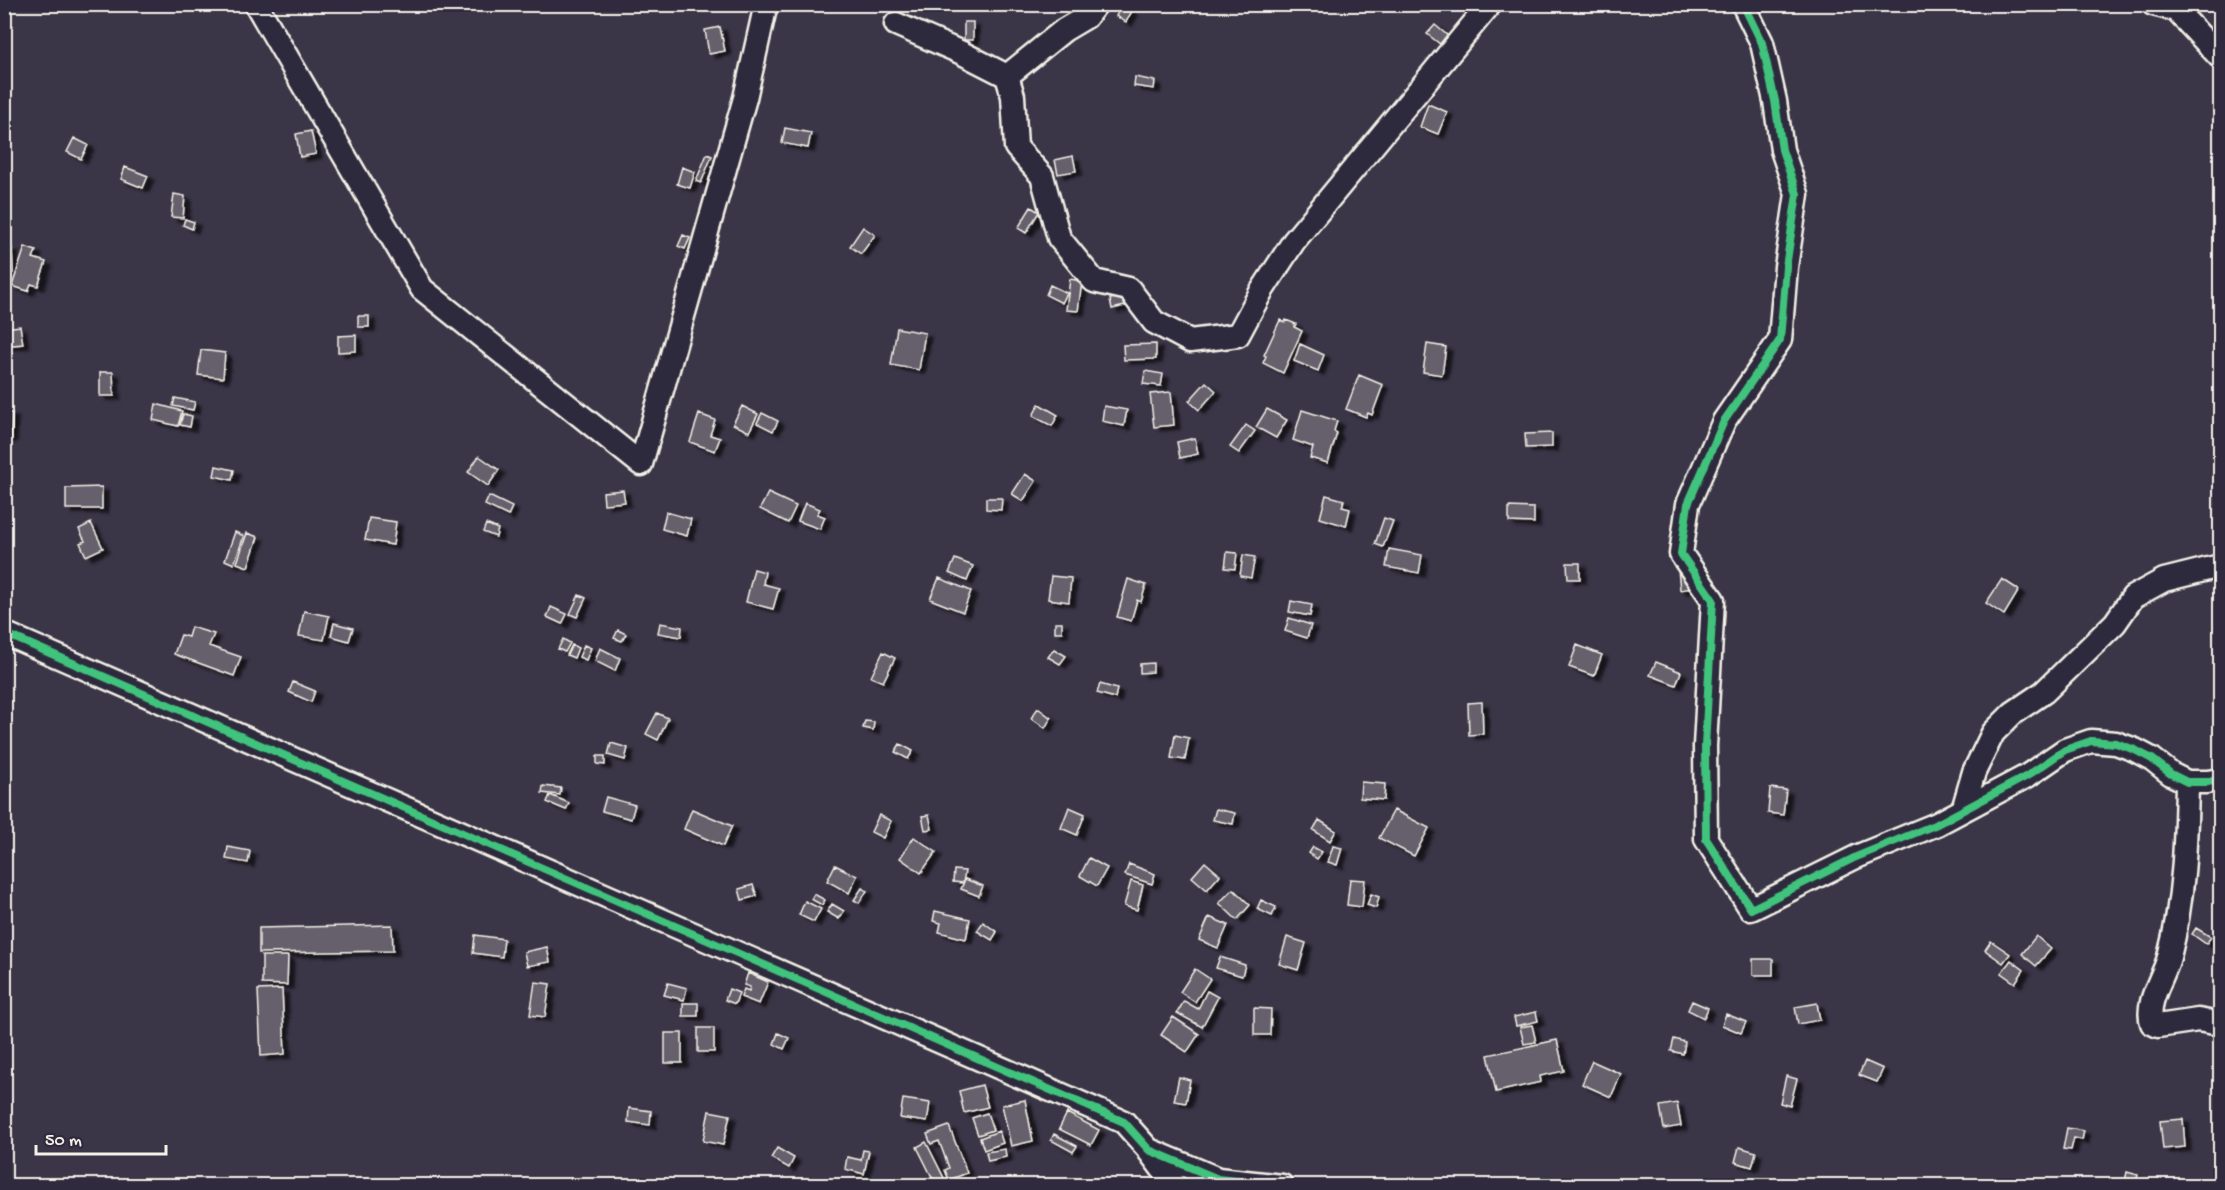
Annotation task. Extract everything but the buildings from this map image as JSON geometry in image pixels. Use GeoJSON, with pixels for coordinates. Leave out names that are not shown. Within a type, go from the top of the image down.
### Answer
{"type":"FeatureCollection","features":[{"type":"Feature","properties":{"kind":"street"},"geometry":{"type":"LineString","coordinates":[[256,4],[422,290],[641,464],[745,98],[766,4]]}},
{"type":"Feature","properties":{"kind":"street"},"geometry":{"type":"LineString","coordinates":[[1007,76],[1064,30],[1086,17],[1096,4]]}},
{"type":"Feature","properties":{"kind":"street"},"geometry":{"type":"LineString","coordinates":[[896,24],[1007,76],[1013,96],[1016,147],[1042,176],[1059,238],[1094,281],[1129,289],[1154,322],[1190,340],[1238,335],[1261,292],[1294,241],[1490,4]]}},
{"type":"Feature","properties":{"kind":"street"},"geometry":{"type":"LineString","coordinates":[[1743,4],[1762,43],[1775,101],[1782,150],[1797,194],[1786,267],[1780,340],[1724,421],[1688,504],[1682,554],[1713,600],[1705,746],[1706,839],[1751,909],[1845,862],[1915,834],[1964,810],[2027,776],[2065,750],[2091,741],[2116,743],[2135,750],[2187,782],[2207,783],[2220,780]]}},
{"type":"Feature","properties":{"kind":"street"},"geometry":{"type":"LineString","coordinates":[[2153,4],[2176,10],[2220,57]]}},
{"type":"Feature","properties":{"kind":"street"},"geometry":{"type":"LineString","coordinates":[[1964,810],[1974,772],[1993,733],[2013,713],[2044,692],[2115,623],[2133,597],[2164,580],[2220,566]]}},
{"type":"Feature","properties":{"kind":"street"},"geometry":{"type":"LineString","coordinates":[[4,633],[1124,1122],[1149,1150],[1175,1185]]}},
{"type":"Feature","properties":{"kind":"street"},"geometry":{"type":"LineString","coordinates":[[2187,782],[2184,862],[2173,941],[2162,979],[2152,1002],[2150,1016],[2152,1023],[2158,1026],[2198,1020],[2220,1024]]}},
{"type":"Feature","properties":{"kind":"street"},"geometry":{"type":"LineString","coordinates":[[1149,1150],[1218,1179],[1282,1185]]}},
{"type":"Feature","properties":{"kind":"cycle path"},"geometry":{"type":"LineString","coordinates":[[1743,4],[1762,43],[1775,101],[1782,150],[1797,194],[1786,267],[1780,340],[1724,421],[1688,504],[1681,554],[1713,600],[1705,746],[1706,839],[1751,909],[1856,857],[1937,824],[2027,776],[2065,750],[2091,741],[2116,743],[2135,750],[2187,782],[2220,780]]}},
{"type":"Feature","properties":{"kind":"cycle path"},"geometry":{"type":"LineString","coordinates":[[4,633],[1124,1122],[1149,1150],[1218,1179],[1282,1186]]}}]}
